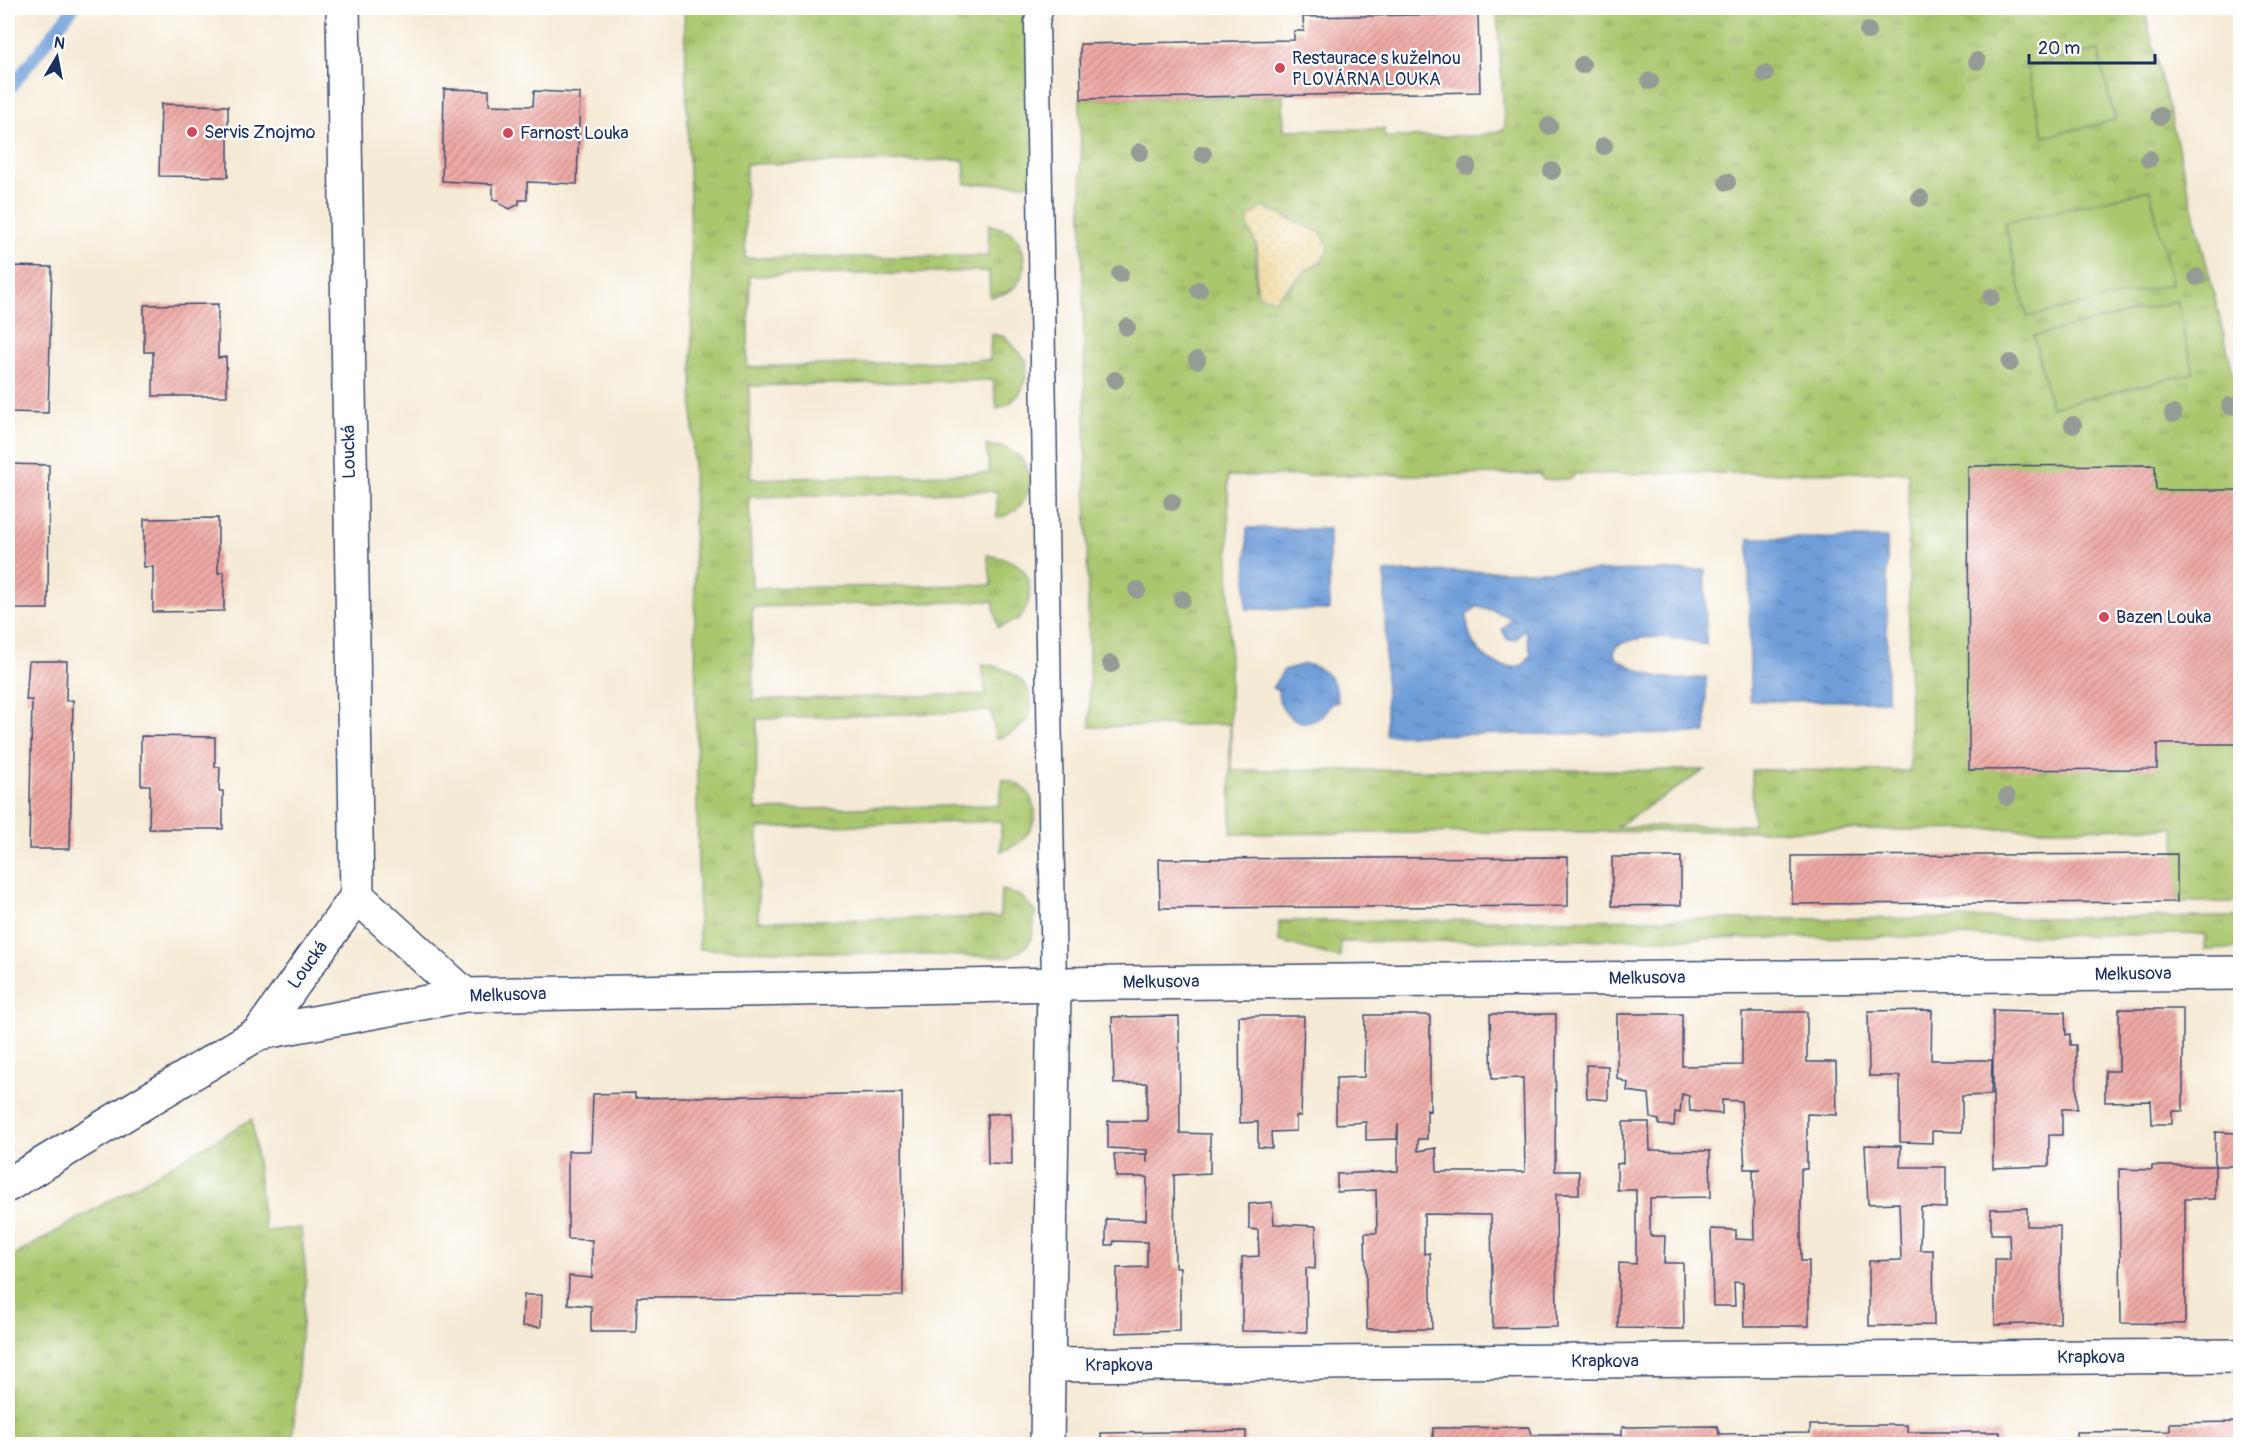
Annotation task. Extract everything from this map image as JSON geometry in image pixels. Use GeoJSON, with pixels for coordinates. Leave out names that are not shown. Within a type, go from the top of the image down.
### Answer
{"type":"FeatureCollection","features":[{"type":"Feature","properties":{"kind":"street","name":"Loucká"},"geometry":{"type":"LineString","coordinates":[[259,1033],[357,896],[343,8]]}},
{"type":"Feature","properties":{"kind":"street"},"geometry":{"type":"LineString","coordinates":[[357,896],[465,995]]}},
{"type":"Feature","properties":{"kind":"street","name":"Melkusova"},"geometry":{"type":"LineString","coordinates":[[8,1185],[259,1033],[465,995],[1054,984],[2241,973]]}},
{"type":"Feature","properties":{"kind":"street"},"geometry":{"type":"LineString","coordinates":[[1047,1444],[1054,984]]}},
{"type":"Feature","properties":{"kind":"street","name":"Krapkova"},"geometry":{"type":"LineString","coordinates":[[1048,1365],[2241,1356]]}},
{"type":"Feature","properties":{"kind":"lane"},"geometry":{"type":"LineString","coordinates":[[1041,8],[1038,21],[1038,45],[1054,984]]}},
{"type":"Feature","properties":{"kind":"green space"},"geometry":{"type":"Polygon","coordinates":[[[684,8],[1032,8],[1035,184],[966,184],[964,160],[746,164],[745,258],[988,256],[989,224],[1011,233],[1023,251],[1023,273],[1016,285],[1011,290],[990,297],[989,271],[750,276],[747,367],[990,360],[991,334],[1005,337],[1027,361],[1026,378],[1021,391],[1012,402],[997,409],[993,380],[749,386],[751,479],[990,473],[986,446],[1005,448],[1017,455],[1025,464],[1030,485],[1026,496],[1020,506],[997,518],[997,491],[749,497],[752,588],[992,585],[987,555],[1012,562],[1024,571],[1030,593],[1026,609],[1016,620],[998,627],[993,601],[752,607],[753,700],[986,694],[982,664],[1000,668],[1015,676],[1025,686],[1031,697],[1031,710],[1026,721],[1014,731],[996,739],[991,711],[757,719],[756,810],[999,805],[1003,779],[1019,785],[1029,795],[1034,805],[1035,815],[1033,824],[1021,841],[1001,851],[1001,821],[758,828],[758,921],[1000,917],[1001,889],[1022,897],[1035,912],[1031,940],[1023,949],[1009,957],[699,949],[690,198],[684,8]]]}},
{"type":"Feature","properties":{"kind":"green space"},"geometry":{"type":"Polygon","coordinates":[[[1541,8],[2144,8],[2240,401],[2240,902],[2177,902],[2175,828],[1231,834],[1230,724],[1090,727],[1080,99],[1283,96],[1284,130],[1384,129],[1384,137],[1479,136],[1505,129],[1497,15],[1542,13],[1541,8]],[[1278,213],[1256,243],[1255,288],[1288,290],[1306,270],[1322,261],[1321,233],[1278,213]],[[1908,472],[1575,474],[1571,479],[1543,480],[1539,474],[1228,476],[1231,770],[1705,770],[1616,827],[1753,825],[1752,770],[1910,771],[1908,472]]]}},
{"type":"Feature","properties":{"kind":"green space"},"geometry":{"type":"Polygon","coordinates":[[[2098,50],[2115,120],[2044,137],[2027,67],[2098,50]]]}},
{"type":"Feature","properties":{"kind":"green space"},"geometry":{"type":"Polygon","coordinates":[[[2150,190],[2172,284],[2027,317],[2005,223],[2150,190]]]}},
{"type":"Feature","properties":{"kind":"green space"},"geometry":{"type":"Polygon","coordinates":[[[2177,301],[2194,373],[2051,407],[2034,336],[2177,301]]]}},
{"type":"Feature","properties":{"kind":"green space"},"geometry":{"type":"Polygon","coordinates":[[[2240,917],[2240,948],[2205,950],[2205,934],[1341,942],[1340,958],[1279,941],[1279,921],[2240,917]]]}},
{"type":"Feature","properties":{"kind":"green space"},"geometry":{"type":"Polygon","coordinates":[[[252,1119],[265,1231],[301,1228],[306,1276],[292,1444],[8,1444],[8,1259],[252,1119]]]}},
{"type":"Feature","properties":{"kind":"sand"},"geometry":{"type":"Polygon","coordinates":[[[1264,207],[1321,233],[1329,247],[1322,261],[1306,270],[1274,300],[1259,296],[1256,283],[1257,250],[1248,225],[1248,217],[1264,207]]]}},
{"type":"Feature","properties":{"kind":"water"},"geometry":{"type":"Polygon","coordinates":[[[1247,528],[1329,529],[1329,610],[1246,609],[1247,528]]]}},
{"type":"Feature","properties":{"kind":"water"},"geometry":{"type":"Polygon","coordinates":[[[1749,538],[1887,538],[1887,701],[1750,701],[1749,538]]]}},
{"type":"Feature","properties":{"kind":"water"},"geometry":{"type":"Polygon","coordinates":[[[1705,570],[1706,645],[1672,638],[1649,637],[1616,646],[1614,654],[1617,659],[1628,665],[1659,677],[1693,679],[1706,677],[1706,733],[1386,735],[1385,572],[1705,570]],[[1477,607],[1467,615],[1470,637],[1475,646],[1482,655],[1500,665],[1511,667],[1523,665],[1531,654],[1525,629],[1516,639],[1508,640],[1502,630],[1510,620],[1516,620],[1492,610],[1477,607]]]}},
{"type":"Feature","properties":{"kind":"water"},"geometry":{"type":"Polygon","coordinates":[[[1305,664],[1329,676],[1333,681],[1338,702],[1331,703],[1325,713],[1308,722],[1299,721],[1284,711],[1278,690],[1272,688],[1284,670],[1305,664]]]}},
{"type":"Feature","properties":{"kind":"building","name":"Restaurace s kuželnou PLOVÁRNA LOUKA"},"geometry":{"type":"Polygon","coordinates":[[[1478,14],[1480,92],[1081,99],[1080,44],[1294,40],[1294,31],[1304,31],[1303,17],[1478,14]]]}},
{"type":"Feature","properties":{"kind":"building"},"geometry":{"type":"Polygon","coordinates":[[[444,89],[489,90],[489,105],[533,106],[534,91],[580,93],[577,184],[527,182],[527,200],[519,200],[519,204],[510,209],[500,204],[499,200],[493,200],[493,184],[442,181],[444,89]]]}},
{"type":"Feature","properties":{"kind":"building"},"geometry":{"type":"Polygon","coordinates":[[[161,104],[228,106],[228,177],[159,176],[161,104]]]}},
{"type":"Feature","properties":{"kind":"building"},"geometry":{"type":"Polygon","coordinates":[[[11,266],[52,267],[48,413],[8,412],[11,266]]]}},
{"type":"Feature","properties":{"kind":"building"},"geometry":{"type":"Polygon","coordinates":[[[218,304],[218,358],[226,357],[227,396],[153,396],[153,352],[144,352],[144,305],[218,304]]]}},
{"type":"Feature","properties":{"kind":"building"},"geometry":{"type":"Polygon","coordinates":[[[8,464],[49,465],[48,609],[8,609],[8,464]]]}},
{"type":"Feature","properties":{"kind":"building","name":"Bazen Louka"},"geometry":{"type":"Polygon","coordinates":[[[2155,465],[2156,490],[2240,490],[2240,744],[2157,744],[2157,769],[1969,770],[1968,466],[2155,465]]]}},
{"type":"Feature","properties":{"kind":"building"},"geometry":{"type":"Polygon","coordinates":[[[218,518],[218,573],[224,572],[224,611],[153,612],[153,567],[144,567],[144,519],[218,518]]]}},
{"type":"Feature","properties":{"kind":"building"},"geometry":{"type":"Polygon","coordinates":[[[29,661],[67,661],[66,701],[73,700],[70,849],[29,849],[32,700],[26,700],[29,661]]]}},
{"type":"Feature","properties":{"kind":"building"},"geometry":{"type":"Polygon","coordinates":[[[141,736],[215,737],[215,767],[220,767],[219,791],[223,791],[223,829],[149,829],[150,785],[141,785],[141,736]]]}},
{"type":"Feature","properties":{"kind":"building"},"geometry":{"type":"Polygon","coordinates":[[[2177,854],[2177,902],[1792,904],[1792,856],[2177,854]]]}},
{"type":"Feature","properties":{"kind":"building"},"geometry":{"type":"Polygon","coordinates":[[[1568,857],[1568,906],[1160,908],[1159,859],[1568,857]]]}},
{"type":"Feature","properties":{"kind":"building"},"geometry":{"type":"Polygon","coordinates":[[[1612,857],[1681,857],[1681,905],[1612,906],[1612,857]]]}},
{"type":"Feature","properties":{"kind":"building"},"geometry":{"type":"Polygon","coordinates":[[[2119,1009],[2183,1009],[2183,1111],[2172,1111],[2172,1124],[2152,1124],[2151,1101],[2105,1102],[2105,1071],[2119,1071],[2119,1009]]]}},
{"type":"Feature","properties":{"kind":"building"},"geometry":{"type":"Polygon","coordinates":[[[1932,1010],[1931,1060],[1992,1060],[1991,1095],[1962,1096],[1962,1132],[1932,1131],[1932,1143],[1900,1142],[1900,1076],[1869,1076],[1868,1011],[1932,1010]]]}},
{"type":"Feature","properties":{"kind":"building"},"geometry":{"type":"Polygon","coordinates":[[[1993,1010],[2065,1012],[2066,1035],[2070,1034],[2070,1045],[2076,1045],[2077,1109],[2062,1109],[2062,1135],[2049,1135],[2049,1166],[1993,1168],[1993,1010]]]}},
{"type":"Feature","properties":{"kind":"building"},"geometry":{"type":"Polygon","coordinates":[[[1742,1012],[1807,1012],[1807,1062],[1836,1062],[1837,1115],[1807,1114],[1807,1169],[1801,1169],[1801,1261],[1809,1261],[1809,1326],[1744,1326],[1743,1283],[1734,1282],[1735,1306],[1713,1306],[1711,1229],[1736,1230],[1736,1239],[1754,1240],[1753,1170],[1760,1169],[1745,1169],[1741,1101],[1722,1100],[1722,1114],[1690,1111],[1689,1096],[1682,1094],[1680,1113],[1675,1112],[1674,1126],[1659,1125],[1659,1120],[1651,1118],[1649,1094],[1627,1091],[1628,1083],[1617,1078],[1617,1014],[1682,1014],[1682,1066],[1742,1065],[1742,1012]]]}},
{"type":"Feature","properties":{"kind":"building"},"geometry":{"type":"Polygon","coordinates":[[[1490,1014],[1556,1014],[1555,1171],[1579,1171],[1579,1194],[1556,1194],[1557,1327],[1493,1328],[1491,1215],[1424,1214],[1424,1254],[1430,1253],[1432,1329],[1367,1329],[1365,1233],[1377,1233],[1376,1190],[1337,1192],[1337,1174],[1398,1171],[1398,1124],[1397,1139],[1366,1140],[1366,1122],[1336,1124],[1336,1078],[1364,1077],[1365,1015],[1430,1015],[1430,1111],[1427,1110],[1427,1139],[1418,1139],[1418,1151],[1436,1148],[1437,1172],[1525,1172],[1523,1078],[1492,1079],[1490,1014]]]}},
{"type":"Feature","properties":{"kind":"building"},"geometry":{"type":"Polygon","coordinates":[[[1179,1016],[1180,1133],[1210,1134],[1210,1173],[1174,1175],[1175,1267],[1180,1267],[1180,1331],[1116,1333],[1117,1268],[1147,1267],[1147,1242],[1114,1241],[1113,1245],[1106,1245],[1106,1219],[1146,1220],[1147,1177],[1116,1177],[1114,1154],[1146,1154],[1147,1163],[1147,1150],[1108,1148],[1108,1121],[1147,1121],[1147,1083],[1114,1084],[1112,1017],[1179,1016]]]}},
{"type":"Feature","properties":{"kind":"building"},"geometry":{"type":"Polygon","coordinates":[[[1239,1016],[1304,1016],[1301,1116],[1296,1116],[1296,1131],[1271,1132],[1272,1148],[1258,1147],[1258,1122],[1240,1123],[1239,1016]]]}},
{"type":"Feature","properties":{"kind":"building"},"geometry":{"type":"Polygon","coordinates":[[[1586,1065],[1608,1066],[1608,1100],[1587,1098],[1586,1065]]]}},
{"type":"Feature","properties":{"kind":"building"},"geometry":{"type":"Polygon","coordinates":[[[635,1093],[635,1098],[902,1093],[903,1296],[637,1297],[636,1332],[591,1332],[591,1306],[568,1304],[569,1276],[592,1278],[592,1240],[568,1239],[568,1151],[591,1151],[593,1094],[635,1093]]]}},
{"type":"Feature","properties":{"kind":"building"},"geometry":{"type":"Polygon","coordinates":[[[1011,1113],[1012,1165],[988,1164],[987,1114],[1011,1113]]]}},
{"type":"Feature","properties":{"kind":"building"},"geometry":{"type":"Polygon","coordinates":[[[1623,1122],[1649,1122],[1650,1150],[1710,1151],[1711,1197],[1650,1198],[1650,1236],[1665,1236],[1664,1263],[1683,1263],[1684,1329],[1618,1328],[1619,1263],[1636,1264],[1636,1190],[1617,1190],[1617,1164],[1623,1163],[1623,1122]]]}},
{"type":"Feature","properties":{"kind":"building"},"geometry":{"type":"Polygon","coordinates":[[[2215,1132],[2236,1133],[2236,1141],[2240,1141],[2240,1166],[2215,1166],[2215,1132]]]}},
{"type":"Feature","properties":{"kind":"building"},"geometry":{"type":"Polygon","coordinates":[[[1865,1145],[1901,1146],[1900,1167],[1946,1167],[1946,1208],[1921,1207],[1920,1250],[1933,1250],[1934,1325],[1869,1326],[1869,1261],[1901,1260],[1899,1203],[1868,1204],[1865,1145]]]}},
{"type":"Feature","properties":{"kind":"building"},"geometry":{"type":"Polygon","coordinates":[[[2152,1166],[2215,1166],[2215,1199],[2185,1199],[2185,1324],[2121,1323],[2119,1169],[2152,1170],[2152,1166]]]}},
{"type":"Feature","properties":{"kind":"building"},"geometry":{"type":"Polygon","coordinates":[[[1272,1202],[1274,1224],[1316,1226],[1315,1269],[1306,1268],[1307,1332],[1242,1331],[1242,1257],[1259,1256],[1258,1230],[1249,1229],[1249,1204],[1272,1202]]]}},
{"type":"Feature","properties":{"kind":"building"},"geometry":{"type":"Polygon","coordinates":[[[2027,1208],[2027,1226],[2060,1226],[2060,1323],[1995,1325],[1995,1259],[2010,1259],[2009,1234],[1991,1234],[1991,1209],[2027,1208]]]}},
{"type":"Feature","properties":{"kind":"building"},"geometry":{"type":"Polygon","coordinates":[[[524,1295],[542,1295],[541,1327],[522,1326],[524,1295]]]}},
{"type":"Feature","properties":{"kind":"building"},"geometry":{"type":"Polygon","coordinates":[[[2240,1422],[2240,1444],[2077,1444],[2076,1432],[2170,1431],[2170,1423],[2240,1422]]]}},
{"type":"Feature","properties":{"kind":"building"},"geometry":{"type":"Polygon","coordinates":[[[1810,1425],[1907,1425],[1907,1432],[2000,1432],[2000,1444],[1433,1444],[1433,1428],[1529,1427],[1531,1435],[1622,1435],[1622,1427],[1717,1426],[1719,1434],[1810,1433],[1810,1425]]]}},
{"type":"Feature","properties":{"kind":"building"},"geometry":{"type":"Polygon","coordinates":[[[1246,1431],[1246,1444],[1101,1444],[1101,1433],[1246,1431]]]}},
{"type":"Feature","properties":{"kind":"waterway"},"geometry":{"type":"LineString","coordinates":[[8,91],[73,8]]}},
{"type":"Feature","properties":{"kind":"place","name":"Restaurace s kuželnou PLOVÁRNA LOUKA"},"geometry":{"type":"Point","coordinates":[1280,68]}},
{"type":"Feature","properties":{"kind":"place","name":"Servis Znojmo"},"geometry":{"type":"Point","coordinates":[192,132]}},
{"type":"Feature","properties":{"kind":"place","name":"Farnost Louka"},"geometry":{"type":"Point","coordinates":[508,133]}},
{"type":"Feature","properties":{"kind":"place","name":"Bazen Louka"},"geometry":{"type":"Point","coordinates":[2104,617]}}]}
